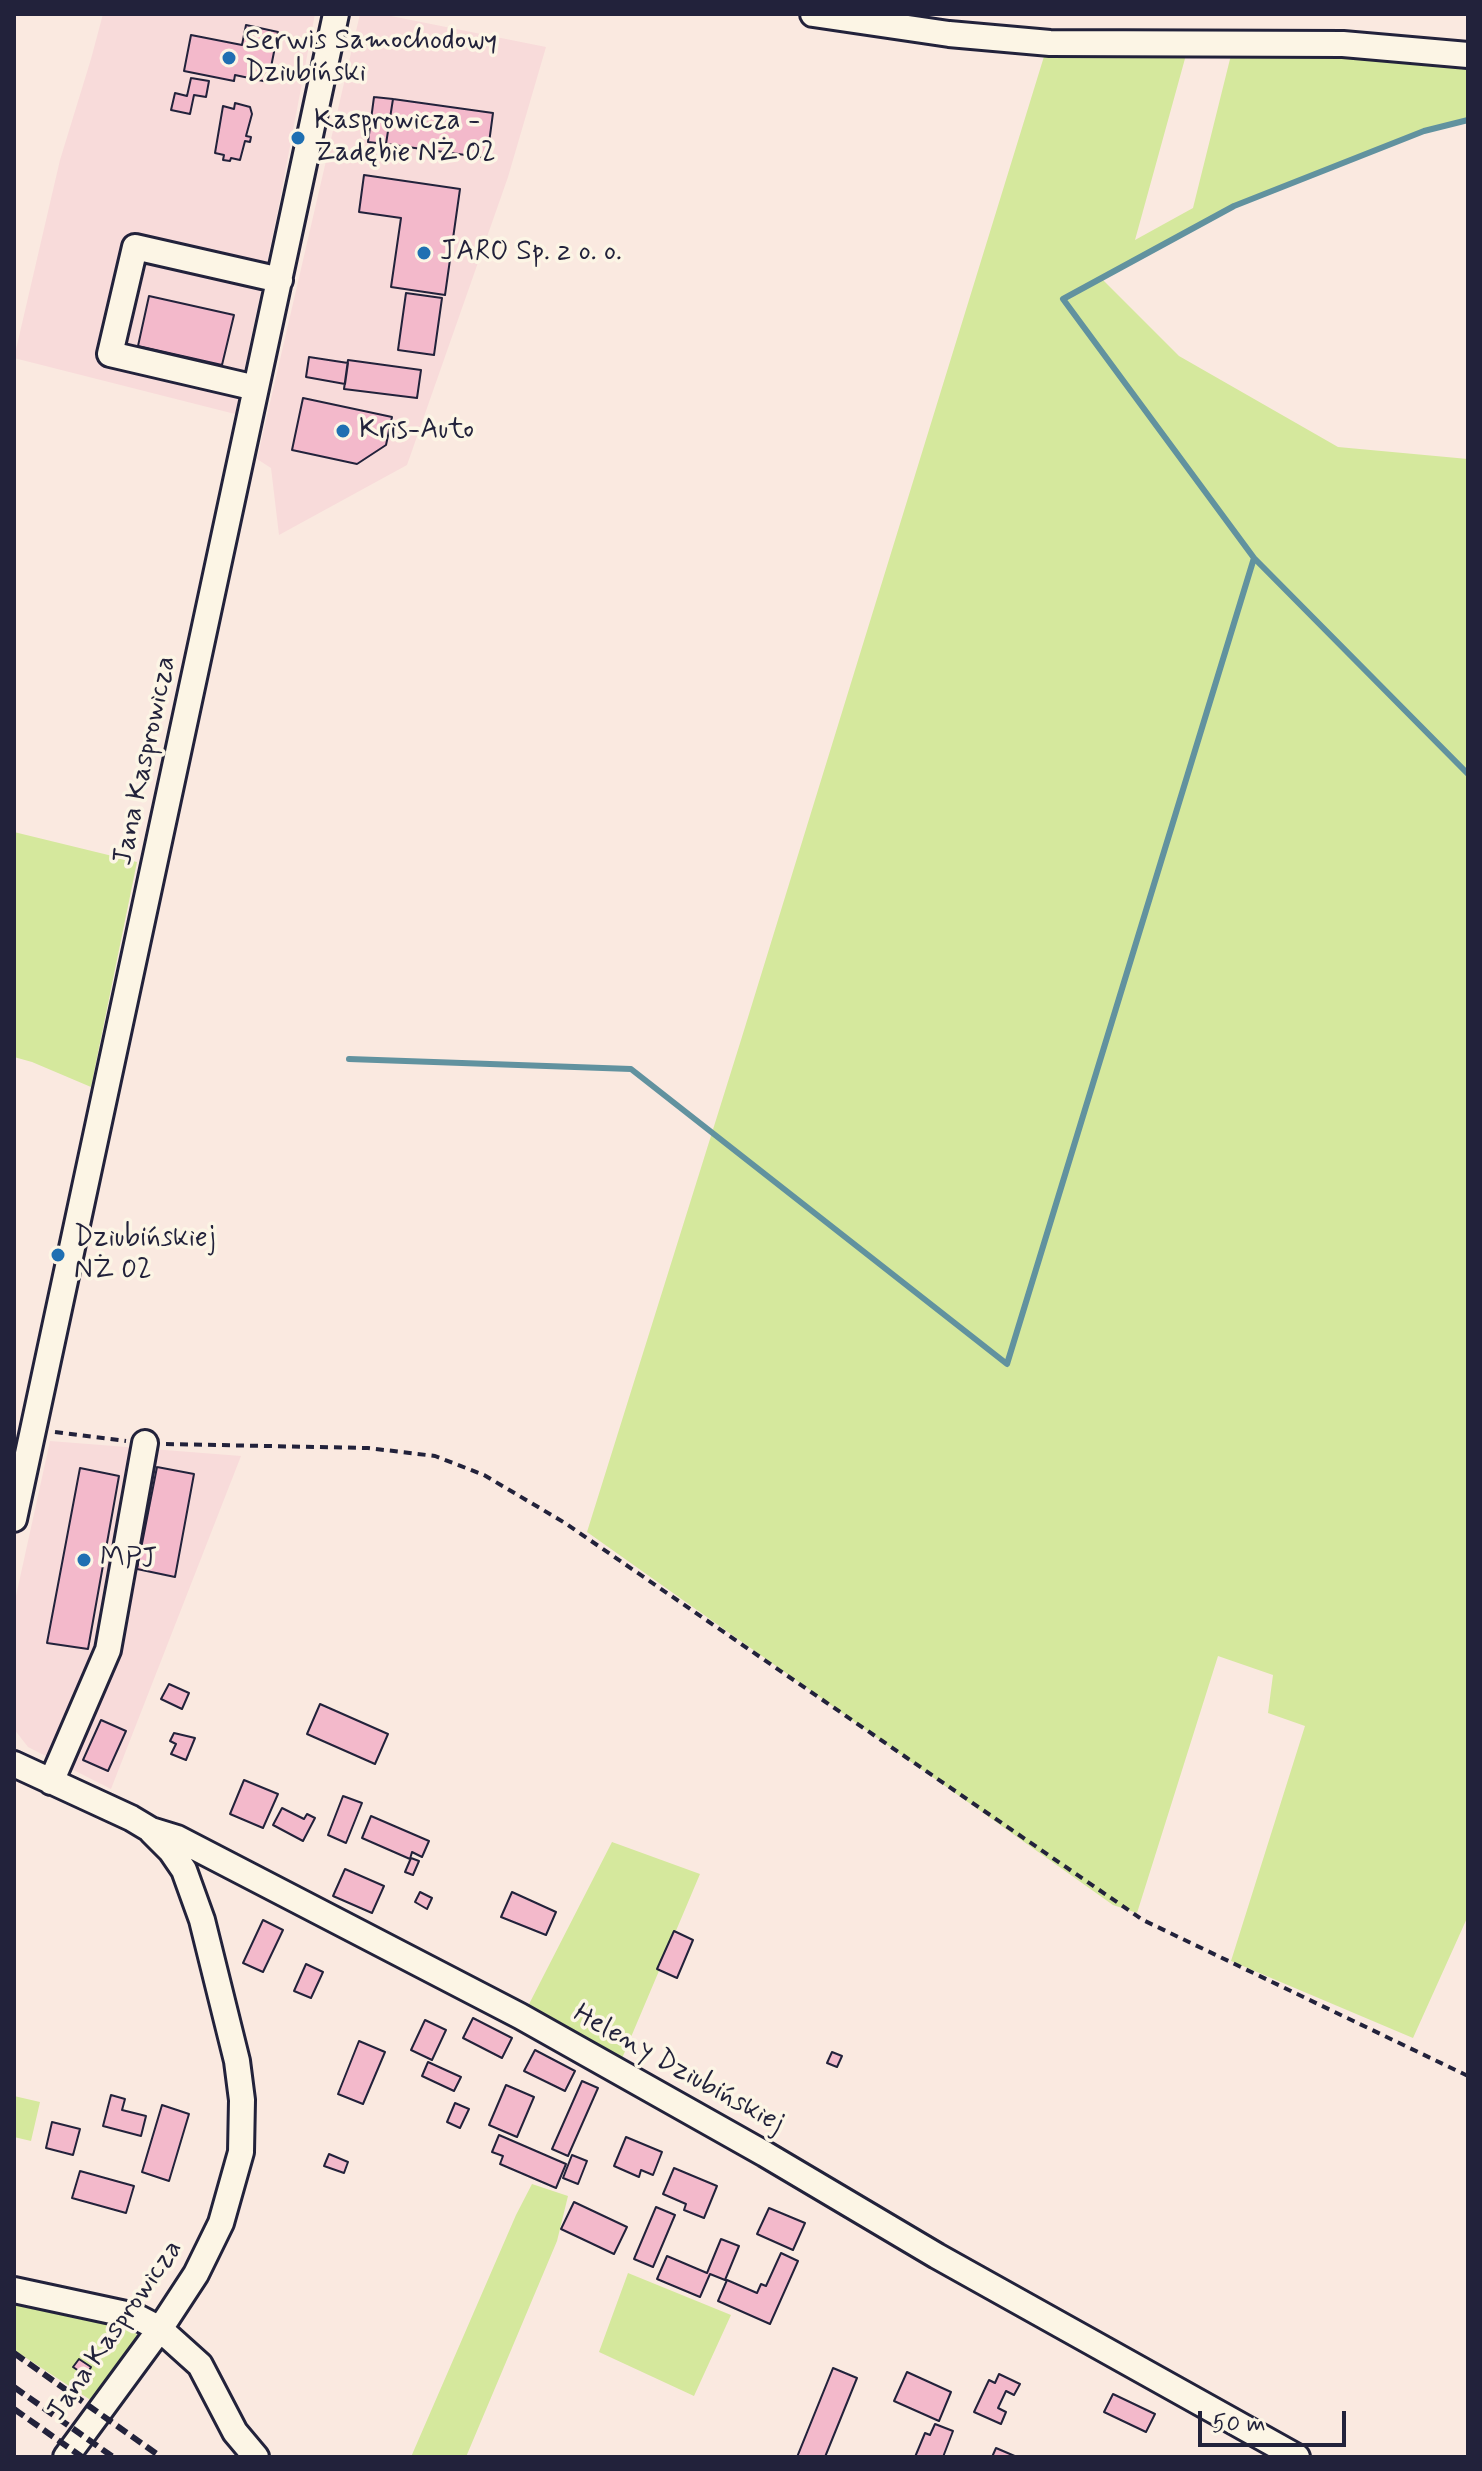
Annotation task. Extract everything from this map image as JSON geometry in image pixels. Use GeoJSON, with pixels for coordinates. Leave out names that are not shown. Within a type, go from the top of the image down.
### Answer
{"type":"FeatureCollection","features":[{"type":"Feature","properties":{"kind":"street","name":"Jana Kasprowicza"},"geometry":{"type":"LineString","coordinates":[[14,1519],[336,14]]}},
{"type":"Feature","properties":{"kind":"street"},"geometry":{"type":"LineString","coordinates":[[813,14],[949,34],[1050,43],[1343,44],[1468,55]]}},
{"type":"Feature","properties":{"kind":"street"},"geometry":{"type":"LineString","coordinates":[[256,388],[110,354],[135,247],[280,280]]}},
{"type":"Feature","properties":{"kind":"street"},"geometry":{"type":"LineString","coordinates":[[51,1782],[108,1650],[145,1443]]}},
{"type":"Feature","properties":{"kind":"street","name":"Heleny Dziubińskiej"},"geometry":{"type":"LineString","coordinates":[[14,1764],[245,1872],[591,2055],[937,2256],[1297,2457]]}},
{"type":"Feature","properties":{"kind":"street","name":"Jana Kasprowicza"},"geometry":{"type":"LineString","coordinates":[[66,2457],[160,2329],[206,2255],[225,2212],[241,2152],[242,2100],[222,1993],[196,1901],[177,1860],[151,1830]]}},
{"type":"Feature","properties":{"kind":"street"},"geometry":{"type":"LineString","coordinates":[[196,1901],[216,1877],[226,1872],[245,1872]]}},
{"type":"Feature","properties":{"kind":"street"},"geometry":{"type":"LineString","coordinates":[[14,2290],[135,2316],[160,2329],[200,2365],[235,2432],[256,2457]]}},
{"type":"Feature","properties":{"kind":"path"},"geometry":{"type":"LineString","coordinates":[[34,1429],[145,1443],[368,1448],[435,1456],[484,1475],[565,1523],[1143,1920],[1468,2076]]}},
{"type":"Feature","properties":{"kind":"shaded area"},"geometry":{"type":"Polygon","coordinates":[[[103,14],[315,14],[235,414],[14,358],[60,160],[103,14]]]}},
{"type":"Feature","properties":{"kind":"shaded area"},"geometry":{"type":"Polygon","coordinates":[[[360,14],[381,14],[546,47],[508,177],[407,465],[279,535],[271,468],[257,459],[360,14]]]}},
{"type":"Feature","properties":{"kind":"shaded area"},"geometry":{"type":"Polygon","coordinates":[[[50,1441],[241,1456],[111,1789],[28,1747],[14,1729],[14,1605],[50,1441]]]}},
{"type":"Feature","properties":{"kind":"green space"},"geometry":{"type":"Polygon","coordinates":[[[1189,44],[1135,240],[1193,208],[1233,47],[1468,63],[1468,120],[1424,131],[1234,206],[1102,279],[1179,356],[1338,447],[1468,459],[1468,1916],[1413,2038],[1231,1961],[1305,1726],[1268,1713],[1273,1675],[1218,1656],[1137,1913],[1113,1905],[587,1532],[1046,50],[1189,44]]]}},
{"type":"Feature","properties":{"kind":"green space"},"geometry":{"type":"Polygon","coordinates":[[[14,832],[137,862],[91,1087],[14,1057],[14,832]]]}},
{"type":"Feature","properties":{"kind":"green space"},"geometry":{"type":"Polygon","coordinates":[[[612,1842],[700,1874],[620,2063],[525,2012],[612,1842]]]}},
{"type":"Feature","properties":{"kind":"green space"},"geometry":{"type":"Polygon","coordinates":[[[14,2096],[40,2102],[31,2141],[14,2137],[14,2096]]]}},
{"type":"Feature","properties":{"kind":"green space"},"geometry":{"type":"Polygon","coordinates":[[[532,2184],[568,2196],[557,2241],[466,2457],[411,2457],[516,2215],[532,2184]]]}},
{"type":"Feature","properties":{"kind":"green space"},"geometry":{"type":"Polygon","coordinates":[[[628,2273],[731,2315],[694,2396],[599,2352],[628,2273]]]}},
{"type":"Feature","properties":{"kind":"green space"},"geometry":{"type":"Polygon","coordinates":[[[14,2298],[134,2326],[139,2342],[92,2401],[14,2350],[14,2298]]]}},
{"type":"Feature","properties":{"kind":"building","name":"Serwis Samochodowy Dziubiński"},"geometry":{"type":"Polygon","coordinates":[[[246,25],[278,32],[268,82],[235,75],[234,81],[184,71],[191,35],[242,45],[246,25]]]}},
{"type":"Feature","properties":{"kind":"building"},"geometry":{"type":"Polygon","coordinates":[[[191,78],[209,81],[206,97],[194,95],[190,114],[171,110],[175,93],[187,96],[191,78]]]}},
{"type":"Feature","properties":{"kind":"building"},"geometry":{"type":"Polygon","coordinates":[[[374,97],[393,99],[386,144],[368,142],[374,97]]]}},
{"type":"Feature","properties":{"kind":"building"},"geometry":{"type":"Polygon","coordinates":[[[393,99],[493,113],[487,158],[386,144],[393,99]]]}},
{"type":"Feature","properties":{"kind":"building"},"geometry":{"type":"Polygon","coordinates":[[[235,103],[250,107],[252,114],[246,136],[251,137],[250,142],[245,141],[240,160],[223,160],[224,155],[215,153],[223,106],[234,109],[235,103]]]}},
{"type":"Feature","properties":{"kind":"building","name":"JARO Sp. z o. o."},"geometry":{"type":"Polygon","coordinates":[[[364,175],[460,189],[445,295],[391,287],[401,218],[359,212],[364,175]]]}},
{"type":"Feature","properties":{"kind":"building"},"geometry":{"type":"Polygon","coordinates":[[[406,293],[442,298],[434,355],[398,350],[406,293]]]}},
{"type":"Feature","properties":{"kind":"building"},"geometry":{"type":"Polygon","coordinates":[[[149,296],[234,315],[222,365],[138,346],[149,296]]]}},
{"type":"Feature","properties":{"kind":"building"},"geometry":{"type":"Polygon","coordinates":[[[309,357],[348,363],[345,384],[306,377],[309,357]]]}},
{"type":"Feature","properties":{"kind":"building"},"geometry":{"type":"Polygon","coordinates":[[[348,360],[421,370],[417,398],[344,389],[348,360]]]}},
{"type":"Feature","properties":{"kind":"building","name":"Kris-Auto"},"geometry":{"type":"Polygon","coordinates":[[[303,398],[392,417],[386,445],[357,464],[292,450],[303,398]]]}},
{"type":"Feature","properties":{"kind":"building"},"geometry":{"type":"Polygon","coordinates":[[[157,1467],[194,1474],[175,1577],[137,1569],[157,1467]]]}},
{"type":"Feature","properties":{"kind":"building","name":"MPJ"},"geometry":{"type":"Polygon","coordinates":[[[80,1468],[119,1476],[88,1649],[47,1643],[80,1468]]]}},
{"type":"Feature","properties":{"kind":"building"},"geometry":{"type":"Polygon","coordinates":[[[169,1684],[189,1693],[182,1709],[161,1699],[169,1684]]]}},
{"type":"Feature","properties":{"kind":"building"},"geometry":{"type":"Polygon","coordinates":[[[320,1704],[388,1734],[375,1764],[307,1734],[320,1704]]]}},
{"type":"Feature","properties":{"kind":"building"},"geometry":{"type":"Polygon","coordinates":[[[101,1720],[126,1731],[108,1771],[83,1760],[101,1720]]]}},
{"type":"Feature","properties":{"kind":"building"},"geometry":{"type":"Polygon","coordinates":[[[174,1733],[195,1738],[186,1760],[171,1754],[176,1744],[170,1741],[174,1733]]]}},
{"type":"Feature","properties":{"kind":"building"},"geometry":{"type":"Polygon","coordinates":[[[244,1780],[278,1794],[263,1828],[230,1814],[244,1780]]]}},
{"type":"Feature","properties":{"kind":"building"},"geometry":{"type":"Polygon","coordinates":[[[343,1796],[362,1803],[346,1843],[328,1835],[343,1796]]]}},
{"type":"Feature","properties":{"kind":"building"},"geometry":{"type":"Polygon","coordinates":[[[282,1808],[304,1819],[307,1814],[315,1818],[303,1841],[273,1825],[282,1808]]]}},
{"type":"Feature","properties":{"kind":"building"},"geometry":{"type":"Polygon","coordinates":[[[371,1816],[429,1841],[422,1857],[412,1852],[410,1859],[362,1838],[371,1816]]]}},
{"type":"Feature","properties":{"kind":"building"},"geometry":{"type":"Polygon","coordinates":[[[411,1858],[419,1861],[413,1875],[405,1872],[411,1858]]]}},
{"type":"Feature","properties":{"kind":"building"},"geometry":{"type":"Polygon","coordinates":[[[345,1869],[384,1886],[372,1913],[333,1896],[345,1869]]]}},
{"type":"Feature","properties":{"kind":"building"},"geometry":{"type":"Polygon","coordinates":[[[420,1892],[432,1898],[427,1909],[415,1902],[420,1892]]]}},
{"type":"Feature","properties":{"kind":"building"},"geometry":{"type":"Polygon","coordinates":[[[512,1892],[556,1912],[546,1935],[501,1917],[512,1892]]]}},
{"type":"Feature","properties":{"kind":"building"},"geometry":{"type":"Polygon","coordinates":[[[263,1920],[283,1930],[263,1972],[243,1963],[263,1920]]]}},
{"type":"Feature","properties":{"kind":"building"},"geometry":{"type":"Polygon","coordinates":[[[674,1931],[693,1940],[677,1978],[657,1969],[674,1931]]]}},
{"type":"Feature","properties":{"kind":"building"},"geometry":{"type":"Polygon","coordinates":[[[306,1964],[323,1972],[311,1998],[294,1991],[306,1964]]]}},
{"type":"Feature","properties":{"kind":"building"},"geometry":{"type":"Polygon","coordinates":[[[473,2018],[512,2038],[502,2058],[463,2038],[473,2018]]]}},
{"type":"Feature","properties":{"kind":"building"},"geometry":{"type":"Polygon","coordinates":[[[425,2020],[446,2030],[432,2060],[411,2050],[425,2020]]]}},
{"type":"Feature","properties":{"kind":"building"},"geometry":{"type":"Polygon","coordinates":[[[359,2041],[385,2052],[363,2104],[338,2094],[359,2041]]]}},
{"type":"Feature","properties":{"kind":"building"},"geometry":{"type":"Polygon","coordinates":[[[535,2050],[575,2071],[565,2091],[524,2071],[535,2050]]]}},
{"type":"Feature","properties":{"kind":"building"},"geometry":{"type":"Polygon","coordinates":[[[832,2052],[842,2056],[837,2067],[827,2063],[832,2052]]]}},
{"type":"Feature","properties":{"kind":"building"},"geometry":{"type":"Polygon","coordinates":[[[428,2062],[461,2077],[454,2091],[422,2076],[428,2062]]]}},
{"type":"Feature","properties":{"kind":"building"},"geometry":{"type":"Polygon","coordinates":[[[582,2081],[598,2088],[568,2156],[552,2149],[582,2081]]]}},
{"type":"Feature","properties":{"kind":"building"},"geometry":{"type":"Polygon","coordinates":[[[506,2085],[534,2097],[517,2137],[489,2125],[506,2085]]]}},
{"type":"Feature","properties":{"kind":"building"},"geometry":{"type":"Polygon","coordinates":[[[111,2095],[125,2099],[122,2110],[146,2116],[141,2136],[103,2126],[111,2095]]]}},
{"type":"Feature","properties":{"kind":"building"},"geometry":{"type":"Polygon","coordinates":[[[455,2103],[469,2109],[460,2128],[447,2122],[455,2103]]]}},
{"type":"Feature","properties":{"kind":"building"},"geometry":{"type":"Polygon","coordinates":[[[162,2105],[189,2114],[169,2181],[142,2172],[162,2105]]]}},
{"type":"Feature","properties":{"kind":"building"},"geometry":{"type":"Polygon","coordinates":[[[52,2122],[80,2129],[73,2155],[46,2148],[52,2122]]]}},
{"type":"Feature","properties":{"kind":"building"},"geometry":{"type":"Polygon","coordinates":[[[499,2135],[566,2164],[556,2188],[500,2164],[503,2156],[492,2152],[499,2135]]]}},
{"type":"Feature","properties":{"kind":"building"},"geometry":{"type":"Polygon","coordinates":[[[626,2137],[662,2152],[653,2175],[641,2170],[639,2177],[614,2166],[626,2137]]]}},
{"type":"Feature","properties":{"kind":"building"},"geometry":{"type":"Polygon","coordinates":[[[329,2154],[348,2162],[344,2173],[324,2166],[329,2154]]]}},
{"type":"Feature","properties":{"kind":"building"},"geometry":{"type":"Polygon","coordinates":[[[572,2155],[587,2161],[578,2184],[563,2178],[572,2155]]]}},
{"type":"Feature","properties":{"kind":"building"},"geometry":{"type":"Polygon","coordinates":[[[674,2168],[717,2186],[704,2218],[684,2210],[686,2204],[663,2194],[674,2168]]]}},
{"type":"Feature","properties":{"kind":"building"},"geometry":{"type":"Polygon","coordinates":[[[80,2171],[134,2186],[126,2213],[72,2198],[80,2171]]]}},
{"type":"Feature","properties":{"kind":"building"},"geometry":{"type":"Polygon","coordinates":[[[574,2202],[627,2227],[614,2254],[561,2229],[574,2202]]]}},
{"type":"Feature","properties":{"kind":"building"},"geometry":{"type":"Polygon","coordinates":[[[656,2207],[675,2215],[653,2267],[634,2259],[656,2207]]]}},
{"type":"Feature","properties":{"kind":"building"},"geometry":{"type":"Polygon","coordinates":[[[769,2208],[805,2223],[793,2250],[757,2234],[769,2208]]]}},
{"type":"Feature","properties":{"kind":"building"},"geometry":{"type":"Polygon","coordinates":[[[721,2239],[739,2246],[725,2280],[710,2274],[700,2297],[657,2279],[667,2256],[707,2273],[721,2239]]]}},
{"type":"Feature","properties":{"kind":"building"},"geometry":{"type":"Polygon","coordinates":[[[781,2253],[798,2261],[770,2324],[718,2301],[727,2280],[757,2293],[761,2284],[766,2286],[781,2253]]]}},
{"type":"Feature","properties":{"kind":"building"},"geometry":{"type":"Polygon","coordinates":[[[79,2359],[91,2367],[86,2376],[73,2367],[79,2359]]]}},
{"type":"Feature","properties":{"kind":"building"},"geometry":{"type":"Polygon","coordinates":[[[833,2368],[857,2378],[825,2457],[797,2457],[833,2368]]]}},
{"type":"Feature","properties":{"kind":"building"},"geometry":{"type":"Polygon","coordinates":[[[907,2372],[951,2392],[939,2421],[894,2401],[907,2372]]]}},
{"type":"Feature","properties":{"kind":"building"},"geometry":{"type":"Polygon","coordinates":[[[999,2374],[1020,2384],[1014,2395],[1006,2391],[998,2408],[1006,2412],[1001,2424],[974,2412],[989,2380],[995,2383],[999,2374]]]}},
{"type":"Feature","properties":{"kind":"building"},"geometry":{"type":"Polygon","coordinates":[[[1113,2394],[1155,2414],[1146,2432],[1104,2412],[1113,2394]]]}},
{"type":"Feature","properties":{"kind":"building"},"geometry":{"type":"Polygon","coordinates":[[[935,2424],[953,2431],[943,2457],[915,2457],[925,2433],[930,2435],[935,2424]]]}},
{"type":"Feature","properties":{"kind":"building"},"geometry":{"type":"Polygon","coordinates":[[[996,2448],[1017,2457],[992,2457],[996,2448]]]}},
{"type":"Feature","properties":{"kind":"waterway"},"geometry":{"type":"LineString","coordinates":[[1254,558],[1063,299],[1234,206],[1424,131],[1468,120]]}},
{"type":"Feature","properties":{"kind":"waterway"},"geometry":{"type":"LineString","coordinates":[[349,1059],[631,1069],[1007,1364],[1254,558],[1468,774]]}},
{"type":"Feature","properties":{"kind":"railway"},"geometry":{"type":"LineString","coordinates":[[14,2353],[161,2457]]}},
{"type":"Feature","properties":{"kind":"railway"},"geometry":{"type":"LineString","coordinates":[[14,2387],[113,2457]]}},
{"type":"Feature","properties":{"kind":"railway"},"geometry":{"type":"LineString","coordinates":[[14,2409],[82,2457]]}},
{"type":"Feature","properties":{"kind":"place","name":"Serwis Samochodowy Dziubiński"},"geometry":{"type":"Point","coordinates":[229,58]}},
{"type":"Feature","properties":{"kind":"place","name":"Kasprowicza - Zadębie NŻ 02"},"geometry":{"type":"Point","coordinates":[298,138]}},
{"type":"Feature","properties":{"kind":"place","name":"JARO Sp. z o. o."},"geometry":{"type":"Point","coordinates":[424,253]}},
{"type":"Feature","properties":{"kind":"place","name":"Kris-Auto"},"geometry":{"type":"Point","coordinates":[343,431]}},
{"type":"Feature","properties":{"kind":"place","name":"Dziubińskiej NŻ 02"},"geometry":{"type":"Point","coordinates":[58,1255]}},
{"type":"Feature","properties":{"kind":"place","name":"MPJ"},"geometry":{"type":"Point","coordinates":[84,1560]}}]}
